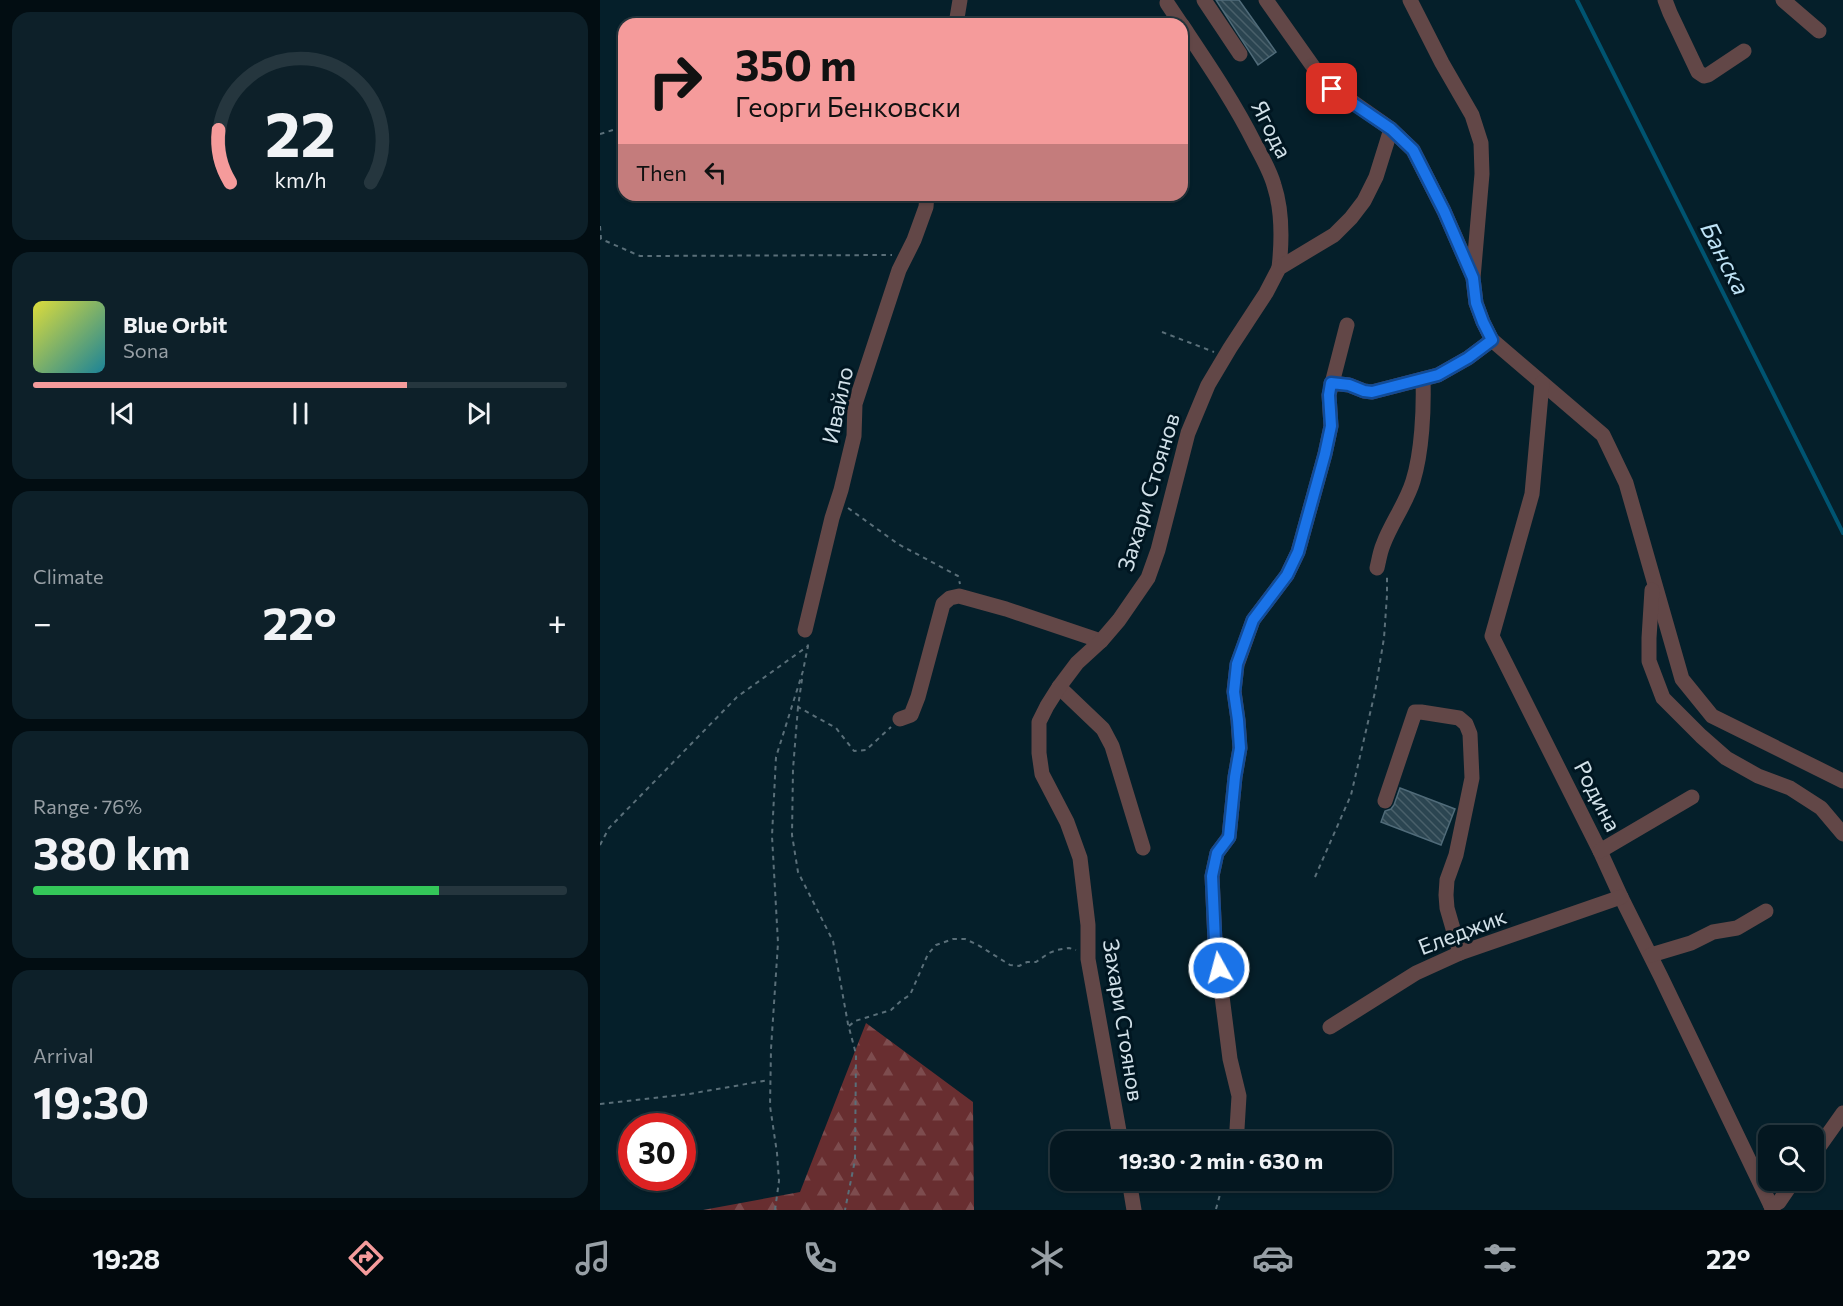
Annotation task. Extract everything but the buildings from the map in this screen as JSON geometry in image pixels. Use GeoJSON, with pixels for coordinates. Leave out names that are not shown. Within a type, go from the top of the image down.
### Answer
{"type":"FeatureCollection","features":[{"type":"Feature","properties":{"kind":"street"},"geometry":{"type":"LineString","coordinates":[[957,18],[960,0]]}},
{"type":"Feature","properties":{"kind":"street"},"geometry":{"type":"LineString","coordinates":[[1204,0],[1240,54]]}},
{"type":"Feature","properties":{"kind":"street"},"geometry":{"type":"LineString","coordinates":[[1266,0],[1324,82],[1391,129],[1413,150],[1444,211],[1473,278]]}},
{"type":"Feature","properties":{"kind":"street"},"geometry":{"type":"LineString","coordinates":[[1410,0],[1472,115],[1481,143],[1482,174],[1473,278],[1476,303],[1492,340],[1603,435],[1626,483],[1682,679],[1712,716],[1843,782]]}},
{"type":"Feature","properties":{"kind":"street"},"geometry":{"type":"LineString","coordinates":[[1665,0],[1698,72],[1704,76],[1744,51]]}},
{"type":"Feature","properties":{"kind":"street"},"geometry":{"type":"LineString","coordinates":[[1782,0],[1819,32]]}},
{"type":"Feature","properties":{"kind":"street","name":"Ягода"},"geometry":{"type":"LineString","coordinates":[[1165,1],[1176,18]]}},
{"type":"Feature","properties":{"kind":"street","name":"Ягода"},"geometry":{"type":"LineString","coordinates":[[1188,35],[1238,110],[1269,170],[1280,215],[1282,241],[1279,268]]}},
{"type":"Feature","properties":{"kind":"street"},"geometry":{"type":"LineString","coordinates":[[1279,268],[1334,235],[1351,218],[1364,201],[1376,177],[1391,129]]}},
{"type":"Feature","properties":{"kind":"street","name":"Ивайло"},"geometry":{"type":"LineString","coordinates":[[805,630],[854,436],[855,404],[899,270],[914,240],[926,201]]}},
{"type":"Feature","properties":{"kind":"street","name":"Захари Стоянов"},"geometry":{"type":"LineString","coordinates":[[1119,1131],[1094,998],[1080,858],[1067,822],[1042,774],[1039,753],[1040,722],[1047,706],[1077,663],[1119,620],[1148,578],[1158,550],[1188,433],[1208,385],[1266,293],[1279,268]]}},
{"type":"Feature","properties":{"kind":"street"},"geometry":{"type":"LineString","coordinates":[[1237,1129],[1239,1096],[1230,1059],[1216,946],[1212,876],[1217,853],[1229,837],[1240,748],[1234,692],[1237,664],[1253,620],[1287,575],[1298,552],[1325,454],[1331,426],[1329,395],[1331,383],[1347,325]]}},
{"type":"Feature","properties":{"kind":"street"},"geometry":{"type":"LineString","coordinates":[[1331,383],[1349,385],[1372,392],[1438,375],[1468,358],[1492,340]]}},
{"type":"Feature","properties":{"kind":"street"},"geometry":{"type":"LineString","coordinates":[[1379,560],[1383,545],[1413,482],[1424,405],[1423,379]]}},
{"type":"Feature","properties":{"kind":"street","name":"Родина"},"geometry":{"type":"LineString","coordinates":[[1542,383],[1532,495],[1492,636],[1651,955],[1772,1208]]}},
{"type":"Feature","properties":{"kind":"street"},"geometry":{"type":"LineString","coordinates":[[1653,580],[1649,661],[1663,698],[1726,758],[1758,776],[1790,788],[1821,808],[1843,834]]}},
{"type":"Feature","properties":{"kind":"street"},"geometry":{"type":"LineString","coordinates":[[900,719],[911,715],[943,604],[950,598],[959,596],[1006,609],[1101,641]]}},
{"type":"Feature","properties":{"kind":"street"},"geometry":{"type":"LineString","coordinates":[[1059,687],[1103,729],[1112,746],[1143,848]]}},
{"type":"Feature","properties":{"kind":"street"},"geometry":{"type":"LineString","coordinates":[[1385,801],[1415,712],[1459,718],[1466,724],[1470,734],[1472,778],[1456,855],[1447,880],[1446,895],[1447,908],[1460,953]]}},
{"type":"Feature","properties":{"kind":"street"},"geometry":{"type":"LineString","coordinates":[[1600,851],[1692,797]]}},
{"type":"Feature","properties":{"kind":"street","name":"Еледжик"},"geometry":{"type":"LineString","coordinates":[[1330,1027],[1416,973],[1460,953],[1621,897]]}},
{"type":"Feature","properties":{"kind":"street"},"geometry":{"type":"LineString","coordinates":[[1651,955],[1691,943],[1713,932],[1737,928],[1766,910]]}},
{"type":"Feature","properties":{"kind":"street"},"geometry":{"type":"LineString","coordinates":[[1824,1140],[1843,1113]]}},
{"type":"Feature","properties":{"kind":"street"},"geometry":{"type":"LineString","coordinates":[[1131,1191],[1134,1210]]}},
{"type":"Feature","properties":{"kind":"street"},"geometry":{"type":"LineString","coordinates":[[1772,1208],[1786,1191]]}},
{"type":"Feature","properties":{"kind":"path"},"geometry":{"type":"LineString","coordinates":[[600,134],[618,130]]}},
{"type":"Feature","properties":{"kind":"path"},"geometry":{"type":"LineString","coordinates":[[600,226],[602,239],[640,256],[907,255]]}},
{"type":"Feature","properties":{"kind":"path"},"geometry":{"type":"LineString","coordinates":[[1162,332],[1225,356]]}},
{"type":"Feature","properties":{"kind":"path"},"geometry":{"type":"LineString","coordinates":[[836,504],[849,508],[898,544],[958,576],[959,596]]}},
{"type":"Feature","properties":{"kind":"path"},"geometry":{"type":"LineString","coordinates":[[1315,877],[1351,795],[1375,692],[1384,638],[1387,595],[1386,569],[1379,560]]}},
{"type":"Feature","properties":{"kind":"path"},"geometry":{"type":"LineString","coordinates":[[805,630],[808,646],[798,707],[793,770],[792,835],[798,872],[833,941],[856,1054],[855,1160],[845,1210]]}},
{"type":"Feature","properties":{"kind":"path"},"geometry":{"type":"LineString","coordinates":[[600,845],[609,828],[737,697],[808,646]]}},
{"type":"Feature","properties":{"kind":"path"},"geometry":{"type":"LineString","coordinates":[[775,1210],[779,1181],[770,1106],[770,1080],[778,943],[772,836],[776,757],[803,671]]}},
{"type":"Feature","properties":{"kind":"path"},"geometry":{"type":"LineString","coordinates":[[798,707],[836,728],[854,751],[866,750],[900,719]]}},
{"type":"Feature","properties":{"kind":"path"},"geometry":{"type":"LineString","coordinates":[[849,1026],[855,1021],[891,1010],[910,995],[928,954],[936,945],[953,939],[965,939],[1010,965],[1019,966],[1028,962],[1036,962],[1048,952],[1057,950],[1069,948],[1088,952]]}},
{"type":"Feature","properties":{"kind":"path"},"geometry":{"type":"LineString","coordinates":[[600,1104],[689,1094],[770,1080]]}},
{"type":"Feature","properties":{"kind":"path"},"geometry":{"type":"LineString","coordinates":[[1216,1209],[1221,1191]]}},
{"type":"Feature","properties":{"kind":"green space"},"geometry":{"type":"Polygon","coordinates":[[[866,1023],[973,1102],[974,1210],[703,1210],[800,1192],[866,1023]]]}},
{"type":"Feature","properties":{"kind":"waterway","name":"Банска"},"geometry":{"type":"LineString","coordinates":[[1577,0],[1843,533]]}},
{"type":"Feature","properties":{"kind":"route"},"geometry":{"type":"LineString","coordinates":[[1219,968],[1215,941],[1212,876],[1217,853],[1229,837],[1240,748],[1234,692],[1237,664],[1243,642],[1253,620],[1287,575],[1298,552],[1331,426],[1329,395],[1331,383],[1349,385],[1372,392],[1438,375],[1468,358],[1492,340],[1476,303],[1473,278],[1444,211],[1413,150],[1391,129],[1332,89]]}}]}
